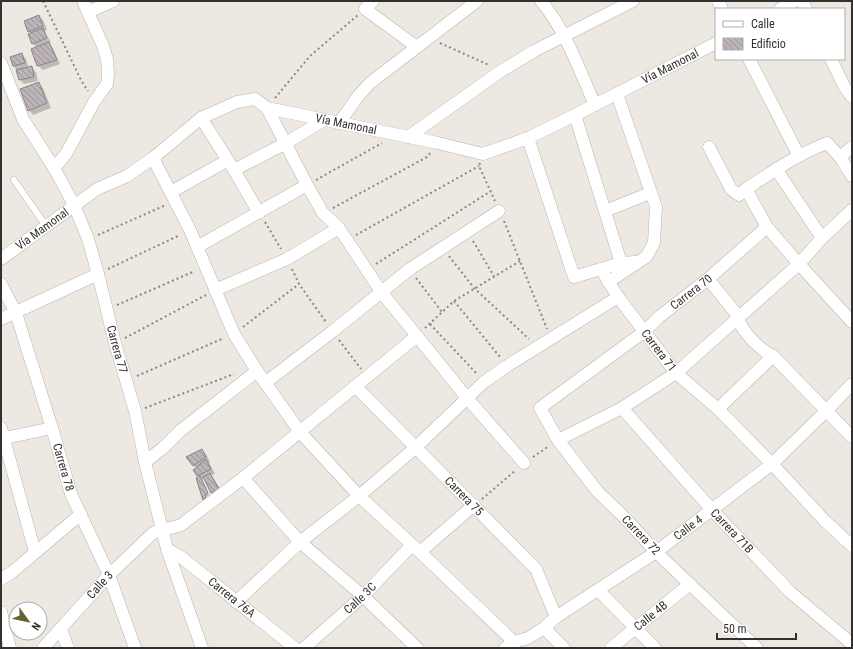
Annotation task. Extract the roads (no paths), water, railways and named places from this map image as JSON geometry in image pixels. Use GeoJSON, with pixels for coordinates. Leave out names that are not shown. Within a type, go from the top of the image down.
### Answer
{"type":"FeatureCollection","features":[{"type":"Feature","properties":{"kind":"street"},"geometry":{"type":"LineString","coordinates":[[54,168],[66,154],[94,102],[106,84],[108,74],[104,46],[86,6],[113,1]]}},
{"type":"Feature","properties":{"kind":"street"},"geometry":{"type":"LineString","coordinates":[[339,123],[359,95],[370,83],[477,1]]}},
{"type":"Feature","properties":{"kind":"street"},"geometry":{"type":"LineString","coordinates":[[541,1],[565,36],[595,105]]}},
{"type":"Feature","properties":{"kind":"street"},"geometry":{"type":"LineString","coordinates":[[402,136],[501,70],[534,51],[632,1]]}},
{"type":"Feature","properties":{"kind":"street"},"geometry":{"type":"LineString","coordinates":[[782,8],[795,1]]}},
{"type":"Feature","properties":{"kind":"street"},"geometry":{"type":"LineString","coordinates":[[369,5],[417,47]]}},
{"type":"Feature","properties":{"kind":"street","name":"Vía Mamonal"},"geometry":{"type":"LineString","coordinates":[[1,260],[96,188],[127,176],[153,158],[201,118],[237,102],[255,99],[267,108],[438,143],[483,154],[528,138],[715,44]]}},
{"type":"Feature","properties":{"kind":"street"},"geometry":{"type":"LineString","coordinates":[[750,60],[799,156]]}},
{"type":"Feature","properties":{"kind":"street"},"geometry":{"type":"LineString","coordinates":[[831,60],[844,86],[852,97]]}},
{"type":"Feature","properties":{"kind":"street","name":"Carrera 77"},"geometry":{"type":"LineString","coordinates":[[1,63],[23,119],[54,168],[74,205],[88,239],[115,343],[135,411],[145,462],[167,549],[202,648]]}},
{"type":"Feature","properties":{"kind":"street"},"geometry":{"type":"LineString","coordinates":[[608,282],[646,257],[654,243],[656,207],[617,94]]}},
{"type":"Feature","properties":{"kind":"street"},"geometry":{"type":"LineString","coordinates":[[267,108],[323,213],[339,228],[382,292],[417,336],[467,398],[524,463]]}},
{"type":"Feature","properties":{"kind":"street"},"geometry":{"type":"LineString","coordinates":[[576,115],[620,263]]}},
{"type":"Feature","properties":{"kind":"street"},"geometry":{"type":"LineString","coordinates":[[201,118],[259,212]]}},
{"type":"Feature","properties":{"kind":"street"},"geometry":{"type":"LineString","coordinates":[[174,196],[231,165],[286,143],[324,120]]}},
{"type":"Feature","properties":{"kind":"street"},"geometry":{"type":"LineString","coordinates":[[528,138],[574,277],[620,263],[638,262]]}},
{"type":"Feature","properties":{"kind":"street"},"geometry":{"type":"LineString","coordinates":[[709,146],[731,189],[739,195],[776,169],[814,148],[827,143],[840,158],[852,176]]}},
{"type":"Feature","properties":{"kind":"street"},"geometry":{"type":"LineString","coordinates":[[840,158],[852,148]]}},
{"type":"Feature","properties":{"kind":"street"},"geometry":{"type":"LineString","coordinates":[[153,158],[174,196],[198,247],[234,334],[265,383],[300,432],[359,496],[416,548],[510,645]]}},
{"type":"Feature","properties":{"kind":"street"},"geometry":{"type":"LineString","coordinates":[[776,169],[822,238]]}},
{"type":"Feature","properties":{"kind":"street"},"geometry":{"type":"LineString","coordinates":[[198,247],[307,185]]}},
{"type":"Feature","properties":{"kind":"street"},"geometry":{"type":"LineString","coordinates":[[746,189],[767,227],[852,322]]}},
{"type":"Feature","properties":{"kind":"street"},"geometry":{"type":"LineString","coordinates":[[604,211],[650,193]]}},
{"type":"Feature","properties":{"kind":"street"},"geometry":{"type":"LineString","coordinates":[[265,383],[410,269],[500,210]]}},
{"type":"Feature","properties":{"kind":"street"},"geometry":{"type":"LineString","coordinates":[[558,440],[622,408],[676,372],[799,264],[822,238],[852,210]]}},
{"type":"Feature","properties":{"kind":"street"},"geometry":{"type":"LineString","coordinates":[[708,279],[767,227]]}},
{"type":"Feature","properties":{"kind":"street"},"geometry":{"type":"LineString","coordinates":[[215,290],[287,259],[339,228]]}},
{"type":"Feature","properties":{"kind":"street","name":"Carrera 71"},"geometry":{"type":"LineString","coordinates":[[601,269],[618,297],[676,372],[718,409],[825,521],[852,546]]}},
{"type":"Feature","properties":{"kind":"street"},"geometry":{"type":"LineString","coordinates":[[1,319],[98,274]]}},
{"type":"Feature","properties":{"kind":"street","name":"Carrera 70"},"geometry":{"type":"LineString","coordinates":[[540,408],[645,331],[659,317],[708,279],[739,317],[739,322],[744,330],[765,352],[773,356],[852,437]]}},
{"type":"Feature","properties":{"kind":"street","name":"Carrera 78"},"geometry":{"type":"LineString","coordinates":[[1,284],[16,313],[71,494],[109,575],[135,648]]}},
{"type":"Feature","properties":{"kind":"street"},"geometry":{"type":"LineString","coordinates":[[236,602],[300,542],[359,496],[415,448],[484,382],[618,297]]}},
{"type":"Feature","properties":{"kind":"street"},"geometry":{"type":"LineString","coordinates":[[162,529],[181,525],[243,478],[417,336]]}},
{"type":"Feature","properties":{"kind":"street"},"geometry":{"type":"LineString","coordinates":[[718,409],[773,356]]}},
{"type":"Feature","properties":{"kind":"street"},"geometry":{"type":"LineString","coordinates":[[145,462],[163,448],[180,431],[256,369]]}},
{"type":"Feature","properties":{"kind":"street","name":"Calle 4"},"geometry":{"type":"LineString","coordinates":[[510,645],[528,638],[544,628],[556,617],[656,552],[712,510],[772,464],[852,384]]}},
{"type":"Feature","properties":{"kind":"street","name":"Carrera 75"},"geometry":{"type":"LineString","coordinates":[[355,386],[536,569],[556,617]]}},
{"type":"Feature","properties":{"kind":"street","name":"Carrera 72"},"geometry":{"type":"LineString","coordinates":[[540,408],[558,440],[597,491],[625,518],[656,552],[757,648]]}},
{"type":"Feature","properties":{"kind":"street","name":"Carrera 71B"},"geometry":{"type":"LineString","coordinates":[[622,408],[712,510],[790,592],[852,644]]}},
{"type":"Feature","properties":{"kind":"street"},"geometry":{"type":"LineString","coordinates":[[34,552],[2,435],[52,428]]}},
{"type":"Feature","properties":{"kind":"street"},"geometry":{"type":"LineString","coordinates":[[243,478],[300,542],[363,596],[417,648]]}},
{"type":"Feature","properties":{"kind":"street","name":"Calle 3C"},"geometry":{"type":"LineString","coordinates":[[304,648],[416,548],[474,506]]}},
{"type":"Feature","properties":{"kind":"street"},"geometry":{"type":"LineString","coordinates":[[1,579],[11,573],[34,552],[81,514]]}},
{"type":"Feature","properties":{"kind":"street","name":"Calle 3"},"geometry":{"type":"LineString","coordinates":[[43,648],[61,630],[109,575],[153,533],[162,529]]}},
{"type":"Feature","properties":{"kind":"street","name":"Carrera 76A"},"geometry":{"type":"LineString","coordinates":[[167,549],[181,557],[295,648]]}},
{"type":"Feature","properties":{"kind":"street","name":"Calle 4B"},"geometry":{"type":"LineString","coordinates":[[611,648],[690,584]]}},
{"type":"Feature","properties":{"kind":"street"},"geometry":{"type":"LineString","coordinates":[[598,590],[655,648]]}},
{"type":"Feature","properties":{"kind":"street"},"geometry":{"type":"LineString","coordinates":[[1,612],[10,648]]}},
{"type":"Feature","properties":{"kind":"street"},"geometry":{"type":"LineString","coordinates":[[544,628],[564,648]]}},
{"type":"Feature","properties":{"kind":"street"},"geometry":{"type":"LineString","coordinates":[[61,630],[68,648]]}},
{"type":"Feature","properties":{"kind":"lane"},"geometry":{"type":"LineString","coordinates":[[14,180],[46,226]]}}]}
